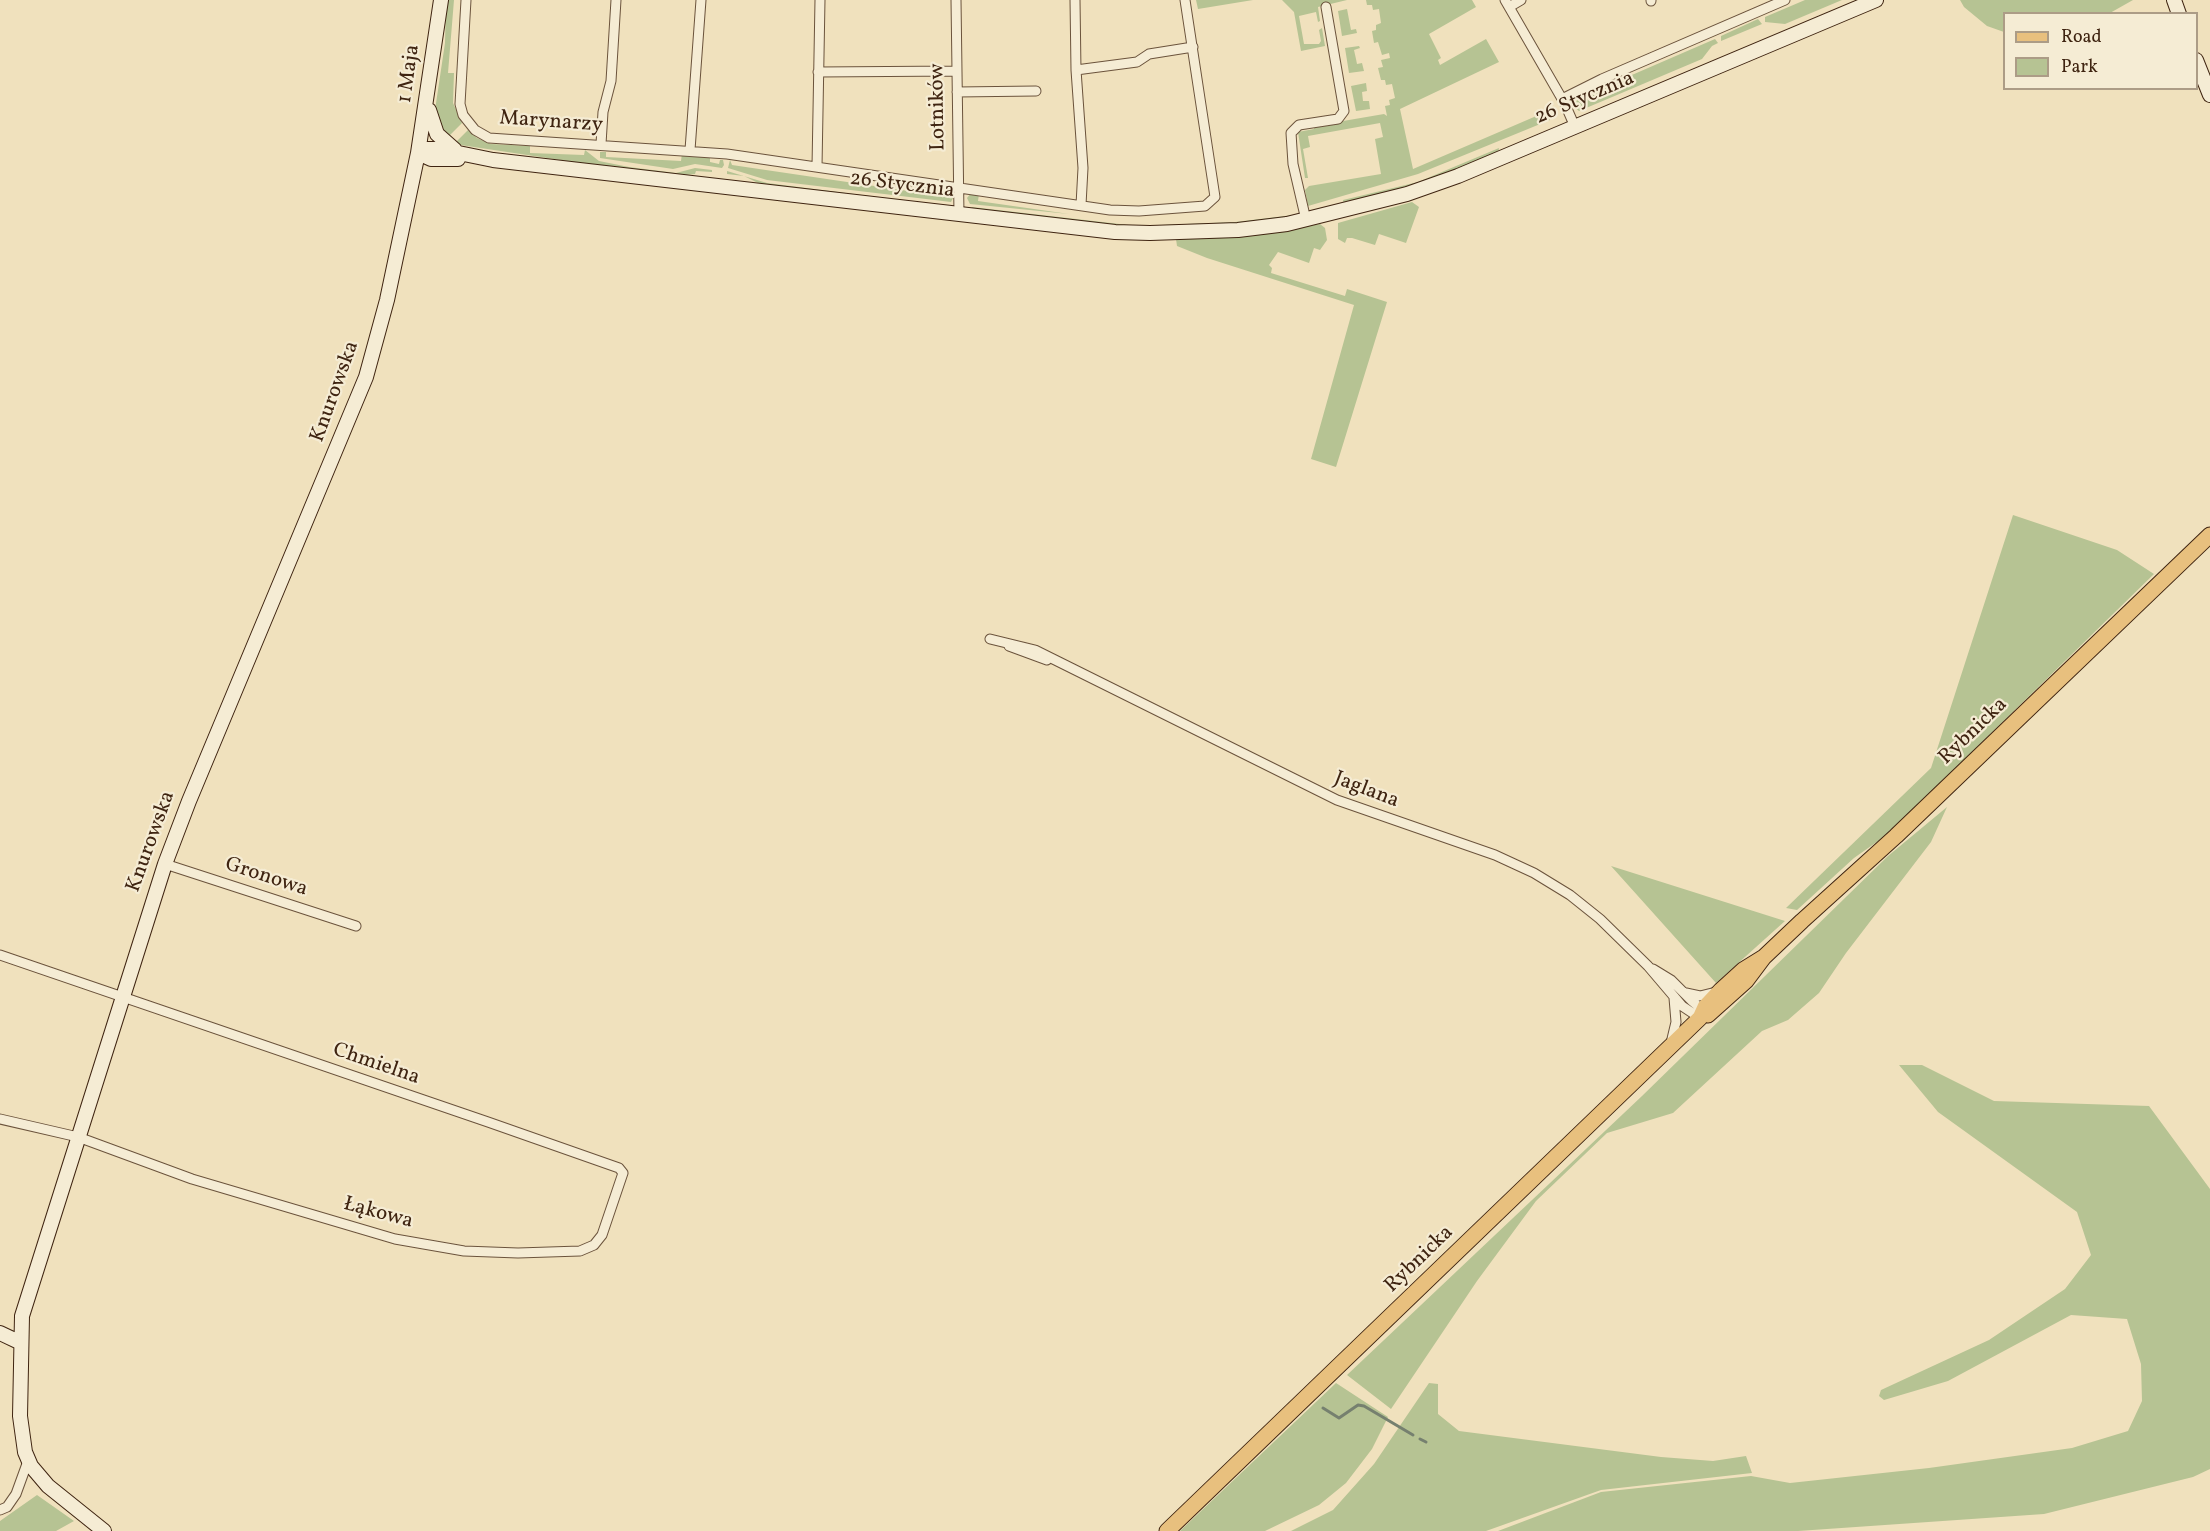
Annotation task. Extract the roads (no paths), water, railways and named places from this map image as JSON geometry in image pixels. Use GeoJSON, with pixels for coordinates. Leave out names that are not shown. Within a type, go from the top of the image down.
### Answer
{"type":"FeatureCollection","features":[{"type":"Feature","properties":{"kind":"main road","name":"Rybnicka"},"geometry":{"type":"LineString","coordinates":[[1167,1531],[1700,1018],[1712,1014],[1746,981],[1764,957],[1896,836],[2210,535]]}},
{"type":"Feature","properties":{"kind":"main road","name":"Rybnicka"},"geometry":{"type":"LineString","coordinates":[[1700,1018],[1704,1007],[1721,990],[1743,970],[1764,957]]}},
{"type":"Feature","properties":{"kind":"street","name":"1 Maja"},"geometry":{"type":"LineString","coordinates":[[418,153],[429,93],[441,0]]}},
{"type":"Feature","properties":{"kind":"street","name":"Marynarzy"},"geometry":{"type":"LineString","coordinates":[[466,0],[459,99],[463,115],[475,130],[484,136],[501,140],[690,150],[1116,210],[1158,211],[1205,206],[1214,200],[1215,189],[1192,47]]}},
{"type":"Feature","properties":{"kind":"street"},"geometry":{"type":"LineString","coordinates":[[601,144],[603,112],[611,81],[616,0]]}},
{"type":"Feature","properties":{"kind":"street"},"geometry":{"type":"LineString","coordinates":[[690,150],[701,0]]}},
{"type":"Feature","properties":{"kind":"street"},"geometry":{"type":"LineString","coordinates":[[817,167],[819,0]]}},
{"type":"Feature","properties":{"kind":"street","name":"Lotników"},"geometry":{"type":"LineString","coordinates":[[956,0],[959,214]]}},
{"type":"Feature","properties":{"kind":"street"},"geometry":{"type":"LineString","coordinates":[[1075,0],[1076,70],[1083,168],[1082,205]]}},
{"type":"Feature","properties":{"kind":"street"},"geometry":{"type":"LineString","coordinates":[[1076,70],[1137,62],[1149,54],[1192,47],[1185,0]]}},
{"type":"Feature","properties":{"kind":"street"},"geometry":{"type":"LineString","coordinates":[[1521,0],[1507,4],[1562,99],[1575,127]]}},
{"type":"Feature","properties":{"kind":"street","name":"26 Stycznia"},"geometry":{"type":"LineString","coordinates":[[1562,99],[1602,79],[1785,0]]}},
{"type":"Feature","properties":{"kind":"street","name":"26 Stycznia"},"geometry":{"type":"LineString","coordinates":[[418,153],[440,159],[493,160],[1150,234],[1238,230],[1306,220],[1407,194],[1575,127],[1876,0]]}},
{"type":"Feature","properties":{"kind":"street"},"geometry":{"type":"LineString","coordinates":[[1306,220],[1293,164],[1291,133],[1299,125],[1338,119],[1344,111],[1326,8]]}},
{"type":"Feature","properties":{"kind":"street"},"geometry":{"type":"LineString","coordinates":[[2198,65],[2210,95]]}},
{"type":"Feature","properties":{"kind":"street"},"geometry":{"type":"LineString","coordinates":[[818,72],[957,71]]}},
{"type":"Feature","properties":{"kind":"street"},"geometry":{"type":"LineString","coordinates":[[957,92],[1036,91]]}},
{"type":"Feature","properties":{"kind":"street"},"geometry":{"type":"LineString","coordinates":[[429,93],[432,124],[440,138],[457,152]]}},
{"type":"Feature","properties":{"kind":"street","name":"26 Stycznia"},"geometry":{"type":"LineString","coordinates":[[418,153],[426,149],[457,152],[493,160]]}},
{"type":"Feature","properties":{"kind":"street","name":"Knurowska"},"geometry":{"type":"LineString","coordinates":[[99,1528],[44,1482],[28,1461],[21,1434],[19,1342],[25,1302],[165,864],[202,770],[361,392],[384,311],[418,153]]}},
{"type":"Feature","properties":{"kind":"street"},"geometry":{"type":"LineString","coordinates":[[408,200],[422,168],[440,159]]}},
{"type":"Feature","properties":{"kind":"street","name":"Jaglana"},"geometry":{"type":"LineString","coordinates":[[990,639],[1026,654],[1058,663],[1337,800],[1524,867],[1582,904],[1648,966],[1685,993],[1698,1006],[1700,1018]]}},
{"type":"Feature","properties":{"kind":"street","name":"Gronowa"},"geometry":{"type":"LineString","coordinates":[[165,864],[356,926]]}},
{"type":"Feature","properties":{"kind":"street","name":"Chmielna"},"geometry":{"type":"LineString","coordinates":[[0,955],[121,999],[619,1168]]}},
{"type":"Feature","properties":{"kind":"street","name":"Jaglana"},"geometry":{"type":"LineString","coordinates":[[1648,966],[1674,998],[1690,1014],[1700,1018]]}},
{"type":"Feature","properties":{"kind":"street"},"geometry":{"type":"LineString","coordinates":[[1685,993],[1700,996],[1721,990]]}},
{"type":"Feature","properties":{"kind":"street"},"geometry":{"type":"LineString","coordinates":[[1670,1047],[1676,1022],[1674,998]]}},
{"type":"Feature","properties":{"kind":"street","name":"Łąkowa"},"geometry":{"type":"LineString","coordinates":[[0,1119],[78,1137],[192,1179],[395,1239],[483,1252],[580,1251],[594,1245],[602,1235],[623,1176],[619,1168]]}},
{"type":"Feature","properties":{"kind":"street"},"geometry":{"type":"LineString","coordinates":[[0,1333],[19,1342]]}},
{"type":"Feature","properties":{"kind":"street"},"geometry":{"type":"LineString","coordinates":[[0,1510],[7,1507],[16,1494],[28,1461]]}},
{"type":"Feature","properties":{"kind":"waterway"},"geometry":{"type":"LineString","coordinates":[[1323,1408],[1339,1418],[1358,1405],[1364,1406],[1413,1435]]}},
{"type":"Feature","properties":{"kind":"waterway"},"geometry":{"type":"LineString","coordinates":[[1420,1439],[1426,1442]]}}]}
